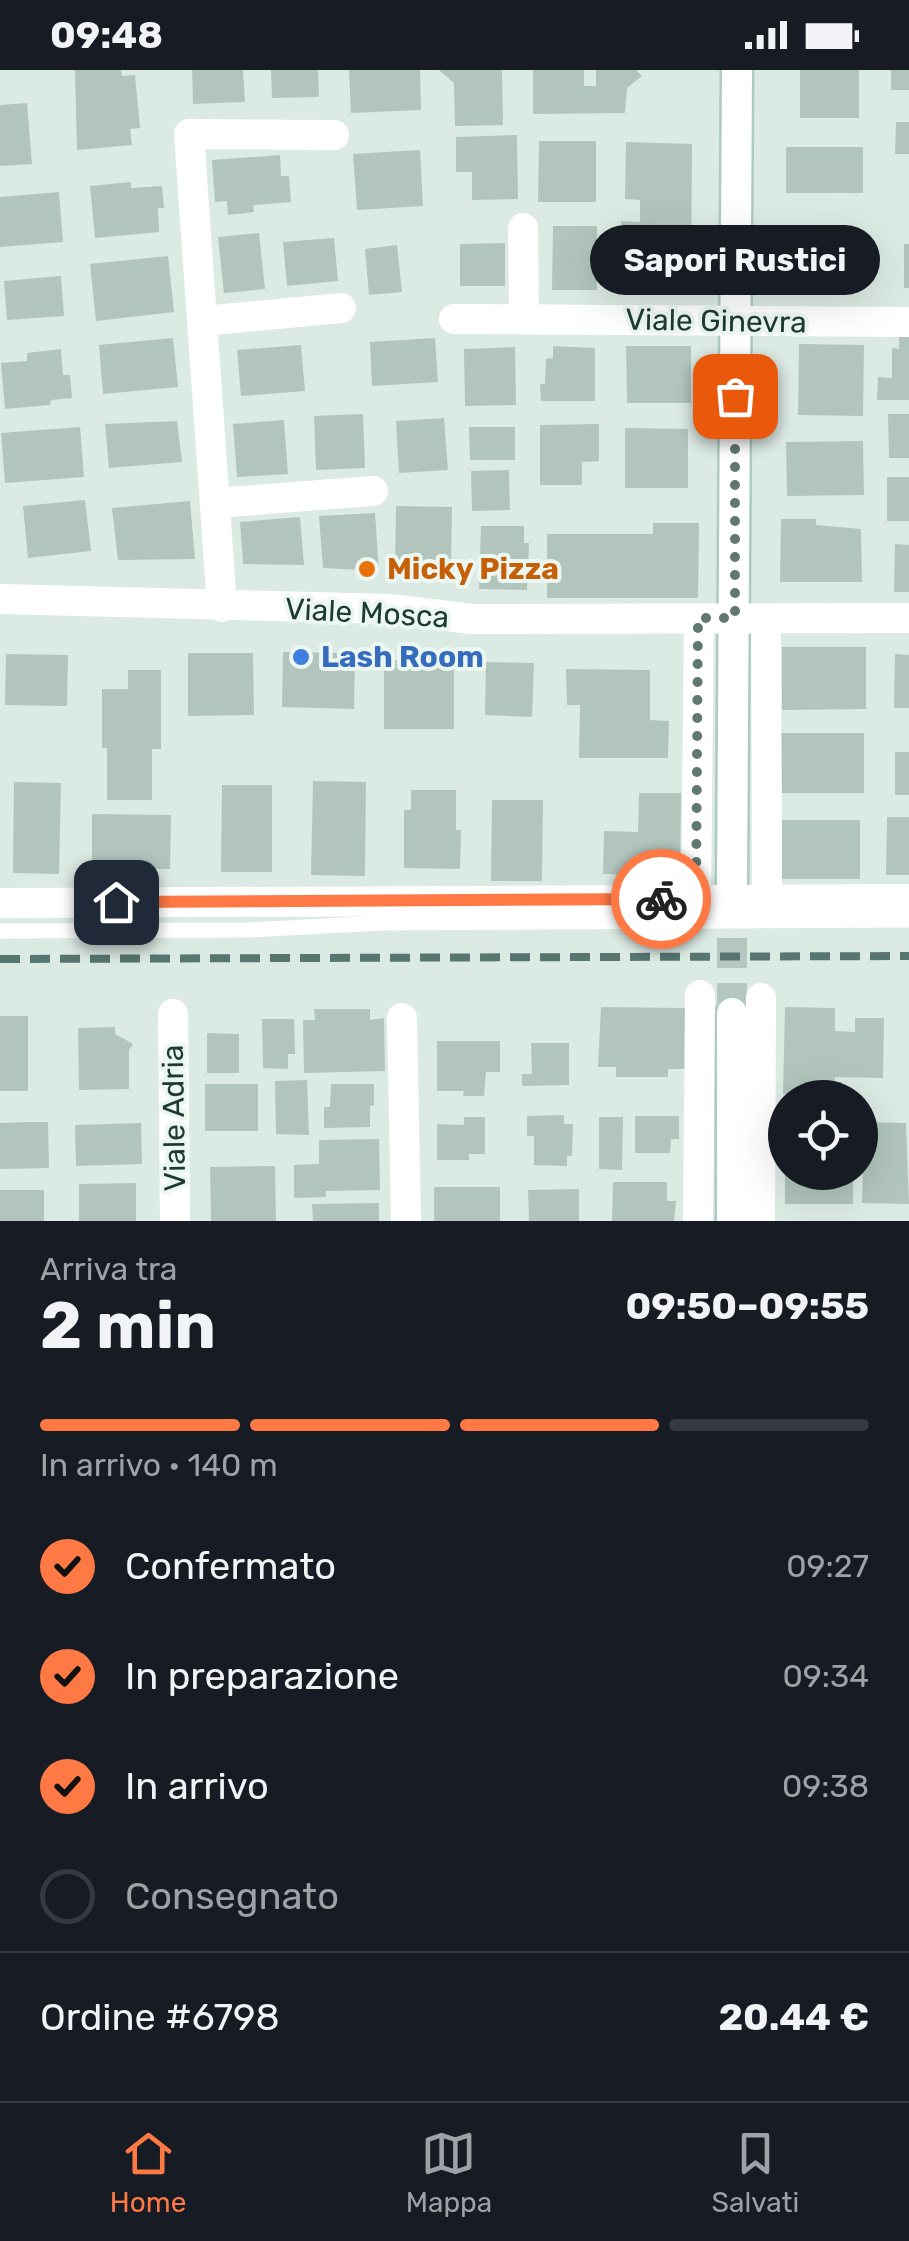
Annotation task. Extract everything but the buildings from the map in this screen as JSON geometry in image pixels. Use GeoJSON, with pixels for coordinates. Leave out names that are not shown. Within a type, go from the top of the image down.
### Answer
{"type":"FeatureCollection","features":[{"type":"Feature","properties":{"kind":"street"},"geometry":{"type":"LineString","coordinates":[[732,884],[738,70]]}},
{"type":"Feature","properties":{"kind":"street"},"geometry":{"type":"LineString","coordinates":[[222,607],[190,134],[334,135]]}},
{"type":"Feature","properties":{"kind":"street"},"geometry":{"type":"LineString","coordinates":[[523,228],[524,318]]}},
{"type":"Feature","properties":{"kind":"street"},"geometry":{"type":"LineString","coordinates":[[203,321],[341,308]]}},
{"type":"Feature","properties":{"kind":"street","name":"Viale Ginevra"},"geometry":{"type":"LineString","coordinates":[[454,319],[909,322]]}},
{"type":"Feature","properties":{"kind":"street"},"geometry":{"type":"LineString","coordinates":[[216,503],[373,491]]}},
{"type":"Feature","properties":{"kind":"street","name":"Viale Mosca"},"geometry":{"type":"LineString","coordinates":[[0,600],[390,608],[472,619],[909,618]]}},
{"type":"Feature","properties":{"kind":"street"},"geometry":{"type":"LineString","coordinates":[[696,899],[698,618]]}},
{"type":"Feature","properties":{"kind":"street"},"geometry":{"type":"LineString","coordinates":[[766,618],[767,899]]}},
{"type":"Feature","properties":{"kind":"street"},"geometry":{"type":"LineString","coordinates":[[0,903],[909,899]]}},
{"type":"Feature","properties":{"kind":"street"},"geometry":{"type":"LineString","coordinates":[[698,1221],[700,995]]}},
{"type":"Feature","properties":{"kind":"street"},"geometry":{"type":"LineString","coordinates":[[760,1221],[761,998]]}},
{"type":"Feature","properties":{"kind":"street","name":"Viale Adria"},"geometry":{"type":"LineString","coordinates":[[172,1014],[175,1221]]}},
{"type":"Feature","properties":{"kind":"street"},"geometry":{"type":"LineString","coordinates":[[732,1014],[732,1221]]}},
{"type":"Feature","properties":{"kind":"street"},"geometry":{"type":"LineString","coordinates":[[402,1018],[406,1221]]}},
{"type":"Feature","properties":{"kind":"lane"},"geometry":{"type":"LineString","coordinates":[[0,931],[249,930],[402,923],[909,920]]}},
{"type":"Feature","properties":{"kind":"tunnel"},"geometry":{"type":"LineString","coordinates":[[732,887],[732,1013]]}},
{"type":"Feature","properties":{"kind":"railway"},"geometry":{"type":"LineString","coordinates":[[0,959],[909,956]]}},
{"type":"Feature","properties":{"kind":"way so far"},"geometry":{"type":"LineString","coordinates":[[661,899],[696,899],[698,618],[735,618],[735,396]]}},
{"type":"Feature","properties":{"kind":"place","name":"Sapori Rustici"},"geometry":{"type":"Point","coordinates":[735,396]}},
{"type":"Feature","properties":{"kind":"place","name":"Micky Pizza"},"geometry":{"type":"Point","coordinates":[367,569]}},
{"type":"Feature","properties":{"kind":"place","name":"Lash Room"},"geometry":{"type":"Point","coordinates":[301,657]}},
{"type":"Feature","properties":{"kind":"route"},"geometry":{"type":"LineString","coordinates":[[116,902],[661,899]]}}]}
